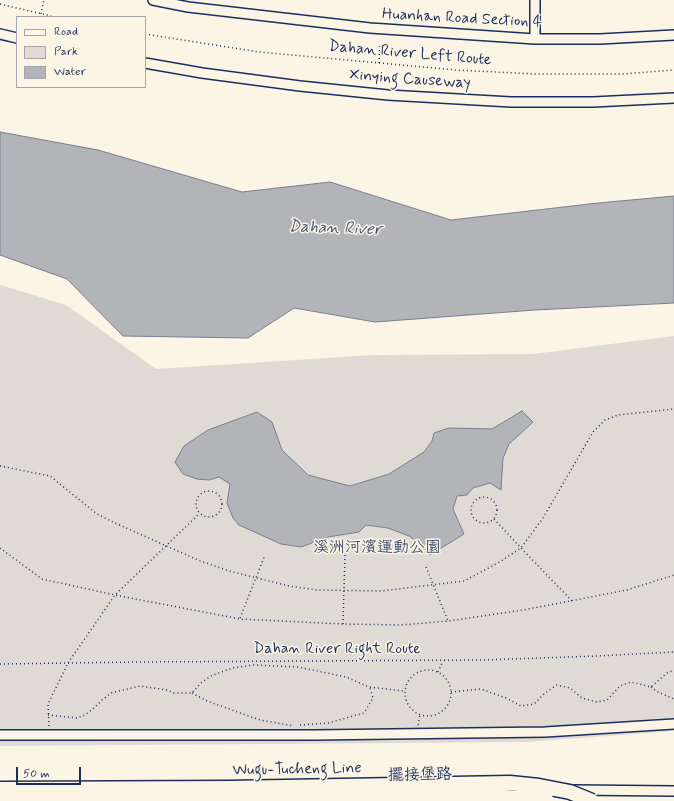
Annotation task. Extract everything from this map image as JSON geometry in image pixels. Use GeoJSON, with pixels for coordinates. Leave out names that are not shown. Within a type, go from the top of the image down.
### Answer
{"type":"FeatureCollection","features":[{"type":"Feature","properties":{"kind":"highway","name":"Wugu-Tucheng Line"},"geometry":{"type":"LineString","coordinates":[[0,789],[220,788],[510,783],[539,786],[596,796]]}},
{"type":"Feature","properties":{"kind":"highway","name":"Wugu-Tucheng Line"},"geometry":{"type":"LineString","coordinates":[[0,800],[476,796],[547,801]]}},
{"type":"Feature","properties":{"kind":"street","name":"Huanhan Road Section 4"},"geometry":{"type":"LineString","coordinates":[[153,0],[188,7],[370,28],[534,39],[600,39],[674,35]]}},
{"type":"Feature","properties":{"kind":"street"},"geometry":{"type":"LineString","coordinates":[[534,39],[535,0]]}},
{"type":"Feature","properties":{"kind":"street"},"geometry":{"type":"LineString","coordinates":[[0,34],[16,38]]}},
{"type":"Feature","properties":{"kind":"street","name":"Xinying Causeway"},"geometry":{"type":"LineString","coordinates":[[146,63],[202,73],[300,86],[388,95],[518,102],[593,102],[674,98]]}},
{"type":"Feature","properties":{"kind":"street"},"geometry":{"type":"LineString","coordinates":[[0,735],[314,735],[545,732],[674,724]]}},
{"type":"Feature","properties":{"kind":"street","name":"擺接堡路"},"geometry":{"type":"LineString","coordinates":[[0,795],[104,798],[551,789],[596,796]]}},
{"type":"Feature","properties":{"kind":"street"},"geometry":{"type":"LineString","coordinates":[[526,801],[674,791]]}},
{"type":"Feature","properties":{"kind":"path"},"geometry":{"type":"LineString","coordinates":[[41,14],[44,0]]}},
{"type":"Feature","properties":{"kind":"path"},"geometry":{"type":"LineString","coordinates":[[0,4],[51,16]]}},
{"type":"Feature","properties":{"kind":"path","name":"Dahan River Left Route"},"geometry":{"type":"LineString","coordinates":[[146,34],[259,52],[456,70],[536,74],[622,74],[674,70]]}},
{"type":"Feature","properties":{"kind":"path"},"geometry":{"type":"LineString","coordinates":[[379,64],[380,45]]}},
{"type":"Feature","properties":{"kind":"path"},"geometry":{"type":"LineString","coordinates":[[0,466],[50,476],[97,514],[198,560],[255,578],[289,586],[344,591],[381,591],[433,586],[464,581],[481,573],[520,548],[543,518],[593,432],[605,420],[618,415],[674,409]]}},
{"type":"Feature","properties":{"kind":"path"},"geometry":{"type":"LineString","coordinates":[[213,491],[220,496],[222,505],[216,516],[207,518],[200,514],[196,506],[200,494],[213,491]]}},
{"type":"Feature","properties":{"kind":"path"},"geometry":{"type":"LineString","coordinates":[[484,496],[492,499],[497,507],[494,519],[486,523],[477,521],[471,510],[473,502],[484,496]]}},
{"type":"Feature","properties":{"kind":"path"},"geometry":{"type":"LineString","coordinates":[[48,729],[48,704],[68,663],[115,595],[200,514]]}},
{"type":"Feature","properties":{"kind":"path"},"geometry":{"type":"LineString","coordinates":[[494,519],[572,601]]}},
{"type":"Feature","properties":{"kind":"path"},"geometry":{"type":"LineString","coordinates":[[0,548],[42,579],[115,595],[240,619],[343,624],[401,625],[448,621],[523,610],[626,590],[674,575]]}},
{"type":"Feature","properties":{"kind":"path"},"geometry":{"type":"LineString","coordinates":[[343,624],[345,554]]}},
{"type":"Feature","properties":{"kind":"path"},"geometry":{"type":"LineString","coordinates":[[240,619],[265,555]]}},
{"type":"Feature","properties":{"kind":"path"},"geometry":{"type":"LineString","coordinates":[[426,567],[448,621]]}},
{"type":"Feature","properties":{"kind":"path","name":"Dahan River Right Route"},"geometry":{"type":"LineString","coordinates":[[0,664],[443,660],[597,656],[674,652]]}},
{"type":"Feature","properties":{"kind":"path"},"geometry":{"type":"LineString","coordinates":[[438,672],[443,660]]}},
{"type":"Feature","properties":{"kind":"path"},"geometry":{"type":"LineString","coordinates":[[273,661],[273,666]]}},
{"type":"Feature","properties":{"kind":"path"},"geometry":{"type":"LineString","coordinates":[[192,693],[201,683],[211,676],[232,668],[253,665],[298,666],[346,677],[369,687],[404,691]]}},
{"type":"Feature","properties":{"kind":"path"},"geometry":{"type":"LineString","coordinates":[[431,670],[438,672],[445,677],[449,684],[451,700],[447,707],[435,716],[420,716],[413,712],[408,706],[404,691],[410,677],[416,672],[431,670]]}},
{"type":"Feature","properties":{"kind":"path"},"geometry":{"type":"LineString","coordinates":[[651,686],[667,673],[674,670]]}},
{"type":"Feature","properties":{"kind":"path"},"geometry":{"type":"LineString","coordinates":[[451,692],[481,689],[506,698],[521,706],[534,704],[545,693],[557,685],[570,688],[582,698],[596,702],[607,700],[620,686],[631,682],[651,686],[658,692],[674,699]]}},
{"type":"Feature","properties":{"kind":"path"},"geometry":{"type":"LineString","coordinates":[[48,715],[77,718],[90,712],[111,693],[140,686],[167,690],[174,693],[192,693],[207,701],[260,720],[295,726],[328,724],[364,713],[374,698],[369,687]]}},
{"type":"Feature","properties":{"kind":"path"},"geometry":{"type":"LineString","coordinates":[[417,728],[420,716]]}},
{"type":"Feature","properties":{"kind":"green space","name":"溪洲河濱運動公園"},"geometry":{"type":"Polygon","coordinates":[[[0,285],[66,305],[156,369],[374,355],[533,354],[674,336],[674,731],[526,742],[0,746],[0,285]]]}},
{"type":"Feature","properties":{"kind":"water","name":"Dahan River"},"geometry":{"type":"Polygon","coordinates":[[[0,132],[98,150],[242,192],[330,182],[451,220],[674,196],[674,303],[535,310],[375,322],[294,308],[248,338],[123,336],[67,279],[0,255],[0,132]]]}},
{"type":"Feature","properties":{"kind":"water"},"geometry":{"type":"Polygon","coordinates":[[[522,411],[533,422],[509,444],[503,458],[501,490],[490,483],[473,488],[467,495],[457,496],[453,509],[464,534],[430,555],[422,545],[409,536],[388,528],[366,525],[359,532],[328,537],[301,547],[281,544],[239,525],[233,518],[227,503],[230,484],[219,477],[209,480],[197,479],[183,474],[175,462],[184,446],[208,430],[257,412],[272,422],[282,450],[308,475],[350,486],[389,474],[424,452],[432,441],[434,433],[449,428],[492,429],[522,411]]]}}]}
